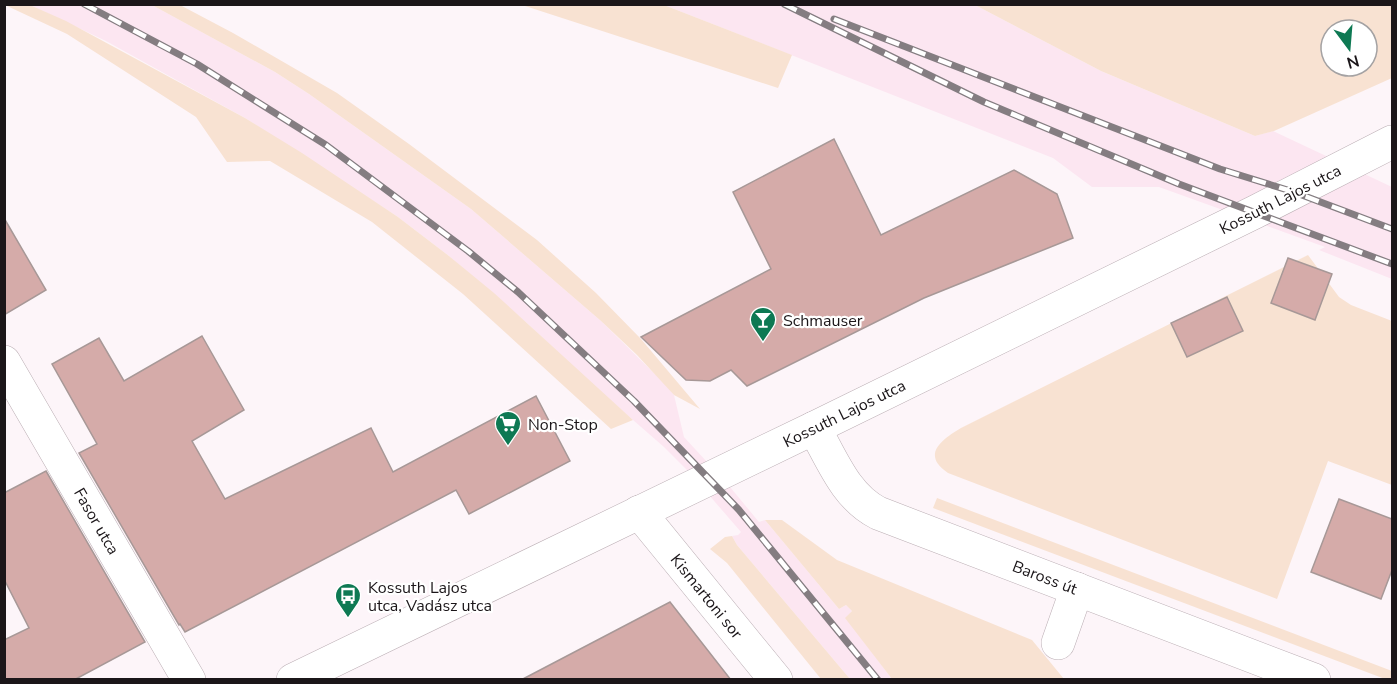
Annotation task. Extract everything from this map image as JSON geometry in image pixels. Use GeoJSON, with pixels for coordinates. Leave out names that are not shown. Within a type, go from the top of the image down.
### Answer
{"type":"FeatureCollection","features":[{"type":"Feature","properties":{"kind":"street","name":"Kossuth Lajos utca"},"geometry":{"type":"LineString","coordinates":[[313,675],[639,512],[1255,212],[1392,142]]}},
{"type":"Feature","properties":{"kind":"street","name":"Fasor utca"},"geometry":{"type":"LineString","coordinates":[[4,362],[189,680]]}},
{"type":"Feature","properties":{"kind":"street","name":"Baross út"},"geometry":{"type":"LineString","coordinates":[[814,428],[847,487],[869,508],[1314,680]]}},
{"type":"Feature","properties":{"kind":"street","name":"Kismartoni sor"},"geometry":{"type":"LineString","coordinates":[[639,512],[776,680]]}},
{"type":"Feature","properties":{"kind":"street"},"geometry":{"type":"LineString","coordinates":[[1058,643],[1077,590]]}},
{"type":"Feature","properties":{"kind":"shaded area"},"geometry":{"type":"Polygon","coordinates":[[[5,5],[30,5],[66,21],[245,118],[302,153],[398,217],[449,256],[494,293],[633,420],[611,429],[463,294],[372,222],[270,161],[227,162],[196,117],[67,34],[5,5]]]}},
{"type":"Feature","properties":{"kind":"shaded area"},"geometry":{"type":"Polygon","coordinates":[[[30,5],[152,5],[275,72],[471,209],[601,321],[665,384],[674,395],[684,437],[759,522],[765,520],[839,609],[846,605],[852,611],[846,618],[892,679],[850,679],[737,545],[732,536],[741,532],[689,472],[528,324],[449,256],[398,217],[245,118],[106,41],[30,5]]]}},
{"type":"Feature","properties":{"kind":"shaded area"},"geometry":{"type":"Polygon","coordinates":[[[152,5],[180,5],[233,33],[337,93],[409,144],[537,240],[596,293],[641,339],[700,409],[674,395],[601,321],[471,209],[275,72],[152,5]]]}},
{"type":"Feature","properties":{"kind":"shaded area"},"geometry":{"type":"Polygon","coordinates":[[[522,5],[664,5],[792,55],[778,88],[522,5]]]}},
{"type":"Feature","properties":{"kind":"shaded area"},"geometry":{"type":"Polygon","coordinates":[[[664,5],[975,5],[1101,71],[1255,136],[1273,131],[1392,187],[1392,279],[1319,250],[1325,247],[1159,187],[1092,187],[1053,158],[664,5]]]}},
{"type":"Feature","properties":{"kind":"shaded area"},"geometry":{"type":"Polygon","coordinates":[[[975,5],[1392,5],[1392,78],[1274,131],[1255,136],[1101,71],[975,5]]]}},
{"type":"Feature","properties":{"kind":"shaded area"},"geometry":{"type":"Polygon","coordinates":[[[1308,255],[1339,297],[1351,305],[1392,321],[1392,485],[1328,461],[1277,599],[948,473],[936,460],[937,448],[961,428],[1308,255]]]}},
{"type":"Feature","properties":{"kind":"shaded area"},"geometry":{"type":"Polygon","coordinates":[[[937,498],[1392,671],[1392,679],[1385,679],[933,508],[937,498]]]}},
{"type":"Feature","properties":{"kind":"shaded area"},"geometry":{"type":"Polygon","coordinates":[[[765,520],[782,520],[837,560],[1032,640],[1064,679],[892,679],[845,618],[852,611],[846,605],[839,609],[765,520]]]}},
{"type":"Feature","properties":{"kind":"shaded area"},"geometry":{"type":"Polygon","coordinates":[[[732,536],[737,545],[850,679],[821,679],[727,563],[710,549],[725,537],[732,536]]]}},
{"type":"Feature","properties":{"kind":"building"},"geometry":{"type":"Polygon","coordinates":[[[834,139],[881,235],[1014,170],[1057,194],[1073,238],[924,298],[747,386],[731,370],[710,381],[686,380],[641,337],[771,269],[733,192],[834,139]]]}},
{"type":"Feature","properties":{"kind":"building"},"geometry":{"type":"Polygon","coordinates":[[[4,218],[46,290],[4,315],[4,218]]]}},
{"type":"Feature","properties":{"kind":"building"},"geometry":{"type":"Polygon","coordinates":[[[1288,258],[1332,274],[1315,320],[1271,303],[1288,258]]]}},
{"type":"Feature","properties":{"kind":"building"},"geometry":{"type":"Polygon","coordinates":[[[1227,297],[1243,331],[1187,357],[1171,323],[1227,297]]]}},
{"type":"Feature","properties":{"kind":"building"},"geometry":{"type":"Polygon","coordinates":[[[202,336],[244,410],[192,441],[225,499],[371,428],[393,472],[536,396],[570,461],[469,514],[456,490],[185,632],[79,453],[97,444],[52,364],[99,338],[124,381],[202,336]]]}},
{"type":"Feature","properties":{"kind":"building"},"geometry":{"type":"Polygon","coordinates":[[[46,471],[145,642],[74,680],[4,680],[4,640],[29,628],[4,579],[4,493],[46,471]]]}},
{"type":"Feature","properties":{"kind":"building"},"geometry":{"type":"Polygon","coordinates":[[[1339,499],[1392,519],[1392,570],[1381,599],[1311,572],[1339,499]]]}},
{"type":"Feature","properties":{"kind":"building"},"geometry":{"type":"Polygon","coordinates":[[[670,602],[731,680],[521,680],[670,602]]]}},
{"type":"Feature","properties":{"kind":"railway"},"geometry":{"type":"LineString","coordinates":[[84,4],[197,64],[326,145],[468,251],[518,292],[634,401],[739,510],[878,680]]}},
{"type":"Feature","properties":{"kind":"railway"},"geometry":{"type":"LineString","coordinates":[[784,4],[984,102],[1179,184],[1392,264]]}},
{"type":"Feature","properties":{"kind":"railway"},"geometry":{"type":"LineString","coordinates":[[834,19],[1220,169],[1294,192],[1392,229]]}},
{"type":"Feature","properties":{"kind":"place","name":"Schmauser"},"geometry":{"type":"Point","coordinates":[763,343]}},
{"type":"Feature","properties":{"kind":"place","name":"Non-Stop"},"geometry":{"type":"Point","coordinates":[508,447]}},
{"type":"Feature","properties":{"kind":"place","name":"Kossuth Lajos utca, Vadász utca"},"geometry":{"type":"Point","coordinates":[348,619]}}]}
